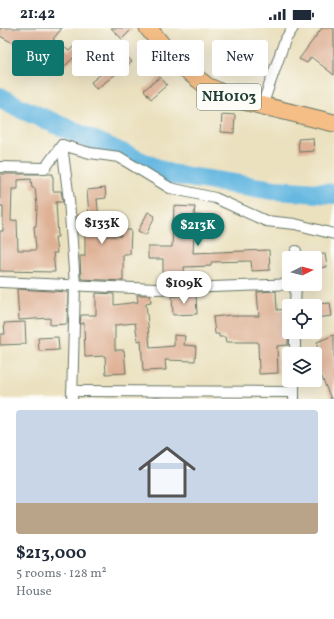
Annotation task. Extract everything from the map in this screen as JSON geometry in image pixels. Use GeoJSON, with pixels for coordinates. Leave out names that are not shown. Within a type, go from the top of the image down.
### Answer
{"type":"FeatureCollection","features":[{"type":"Feature","properties":{"kind":"highway","name":"NH0103"},"geometry":{"type":"LineString","coordinates":[[148,28],[177,63],[207,86],[234,99],[334,123]]}},
{"type":"Feature","properties":{"kind":"street"},"geometry":{"type":"LineString","coordinates":[[262,106],[285,40],[293,28]]}},
{"type":"Feature","properties":{"kind":"street"},"geometry":{"type":"LineString","coordinates":[[0,167],[45,168],[62,145]]}},
{"type":"Feature","properties":{"kind":"street"},"geometry":{"type":"LineString","coordinates":[[62,145],[90,153],[119,157],[170,188],[215,198],[266,221],[295,224],[334,234]]}},
{"type":"Feature","properties":{"kind":"street"},"geometry":{"type":"LineString","coordinates":[[62,145],[69,200],[75,285],[72,395],[294,395]]}},
{"type":"Feature","properties":{"kind":"street"},"geometry":{"type":"LineString","coordinates":[[0,282],[156,289],[282,284]]}},
{"type":"Feature","properties":{"kind":"building"},"geometry":{"type":"Polygon","coordinates":[[[0,28],[62,28],[53,39],[54,40],[12,40],[12,43],[0,36],[0,28]]]}},
{"type":"Feature","properties":{"kind":"building"},"geometry":{"type":"Polygon","coordinates":[[[111,28],[133,28],[122,39],[111,28]]]}},
{"type":"Feature","properties":{"kind":"building"},"geometry":{"type":"Polygon","coordinates":[[[322,28],[334,28],[334,75],[311,57],[307,63],[299,59],[322,28]]]}},
{"type":"Feature","properties":{"kind":"building"},"geometry":{"type":"Polygon","coordinates":[[[64,47],[69,51],[72,48],[72,59],[64,67],[64,47]]]}},
{"type":"Feature","properties":{"kind":"building"},"geometry":{"type":"Polygon","coordinates":[[[99,76],[113,76],[96,89],[91,82],[99,76]]]}},
{"type":"Feature","properties":{"kind":"building"},"geometry":{"type":"Polygon","coordinates":[[[160,77],[167,85],[151,99],[144,90],[160,77]]]}},
{"type":"Feature","properties":{"kind":"building"},"geometry":{"type":"Polygon","coordinates":[[[222,114],[235,115],[234,133],[221,132],[222,114]]]}},
{"type":"Feature","properties":{"kind":"building"},"geometry":{"type":"Polygon","coordinates":[[[313,138],[314,151],[299,152],[298,139],[313,138]]]}},
{"type":"Feature","properties":{"kind":"building"},"geometry":{"type":"Polygon","coordinates":[[[0,174],[53,174],[53,191],[61,191],[63,202],[56,202],[58,237],[55,237],[57,253],[53,253],[55,272],[0,271],[0,231],[3,231],[3,206],[0,206],[0,174]],[[31,179],[18,180],[18,189],[12,189],[11,221],[17,220],[18,250],[36,250],[34,226],[36,226],[37,206],[35,188],[32,188],[31,179]]]}},
{"type":"Feature","properties":{"kind":"building"},"geometry":{"type":"Polygon","coordinates":[[[105,188],[106,198],[97,199],[100,228],[103,228],[103,236],[121,236],[121,230],[131,230],[130,254],[123,254],[123,281],[81,279],[80,256],[85,256],[85,230],[78,230],[77,215],[89,216],[87,190],[105,188]]]}},
{"type":"Feature","properties":{"kind":"building"},"geometry":{"type":"Polygon","coordinates":[[[174,206],[195,207],[194,215],[218,217],[217,235],[194,234],[193,253],[269,250],[270,270],[252,271],[251,261],[211,262],[211,266],[184,267],[185,278],[172,279],[172,282],[163,282],[163,259],[148,259],[148,247],[172,247],[174,206]]]}},
{"type":"Feature","properties":{"kind":"building"},"geometry":{"type":"Polygon","coordinates":[[[148,212],[155,216],[146,235],[138,231],[148,212]]]}},
{"type":"Feature","properties":{"kind":"building"},"geometry":{"type":"Polygon","coordinates":[[[322,254],[325,254],[327,267],[322,267],[322,254]]]}},
{"type":"Feature","properties":{"kind":"building"},"geometry":{"type":"Polygon","coordinates":[[[17,289],[68,292],[67,324],[50,325],[50,318],[19,320],[17,289]]]}},
{"type":"Feature","properties":{"kind":"building"},"geometry":{"type":"Polygon","coordinates":[[[276,291],[277,310],[282,310],[282,339],[288,339],[288,345],[277,346],[278,373],[259,374],[258,342],[226,342],[225,337],[219,337],[219,334],[215,334],[213,317],[230,315],[259,316],[257,292],[276,291]]]}},
{"type":"Feature","properties":{"kind":"building"},"geometry":{"type":"Polygon","coordinates":[[[96,293],[114,294],[114,305],[138,302],[137,295],[150,295],[151,302],[146,303],[150,348],[174,346],[174,335],[185,336],[184,345],[196,346],[195,361],[165,360],[166,370],[143,371],[141,340],[138,341],[135,323],[115,325],[115,350],[124,350],[126,373],[106,374],[105,356],[85,357],[84,323],[80,324],[81,315],[96,315],[96,293]]]}},
{"type":"Feature","properties":{"kind":"building"},"geometry":{"type":"Polygon","coordinates":[[[196,295],[197,314],[173,315],[172,296],[196,295]]]}},
{"type":"Feature","properties":{"kind":"building"},"geometry":{"type":"Polygon","coordinates":[[[330,303],[332,316],[322,317],[322,304],[330,303]]]}},
{"type":"Feature","properties":{"kind":"building"},"geometry":{"type":"Polygon","coordinates":[[[25,322],[26,344],[0,345],[0,334],[5,334],[4,323],[25,322]]]}},
{"type":"Feature","properties":{"kind":"building"},"geometry":{"type":"Polygon","coordinates":[[[334,335],[334,399],[331,399],[322,378],[322,347],[317,347],[317,342],[334,335]]]}},
{"type":"Feature","properties":{"kind":"building"},"geometry":{"type":"Polygon","coordinates":[[[58,337],[59,350],[39,351],[38,338],[58,337]]]}},
{"type":"Feature","properties":{"kind":"waterway"},"geometry":{"type":"LineString","coordinates":[[0,97],[22,109],[169,174],[274,190],[334,194]]}}]}
